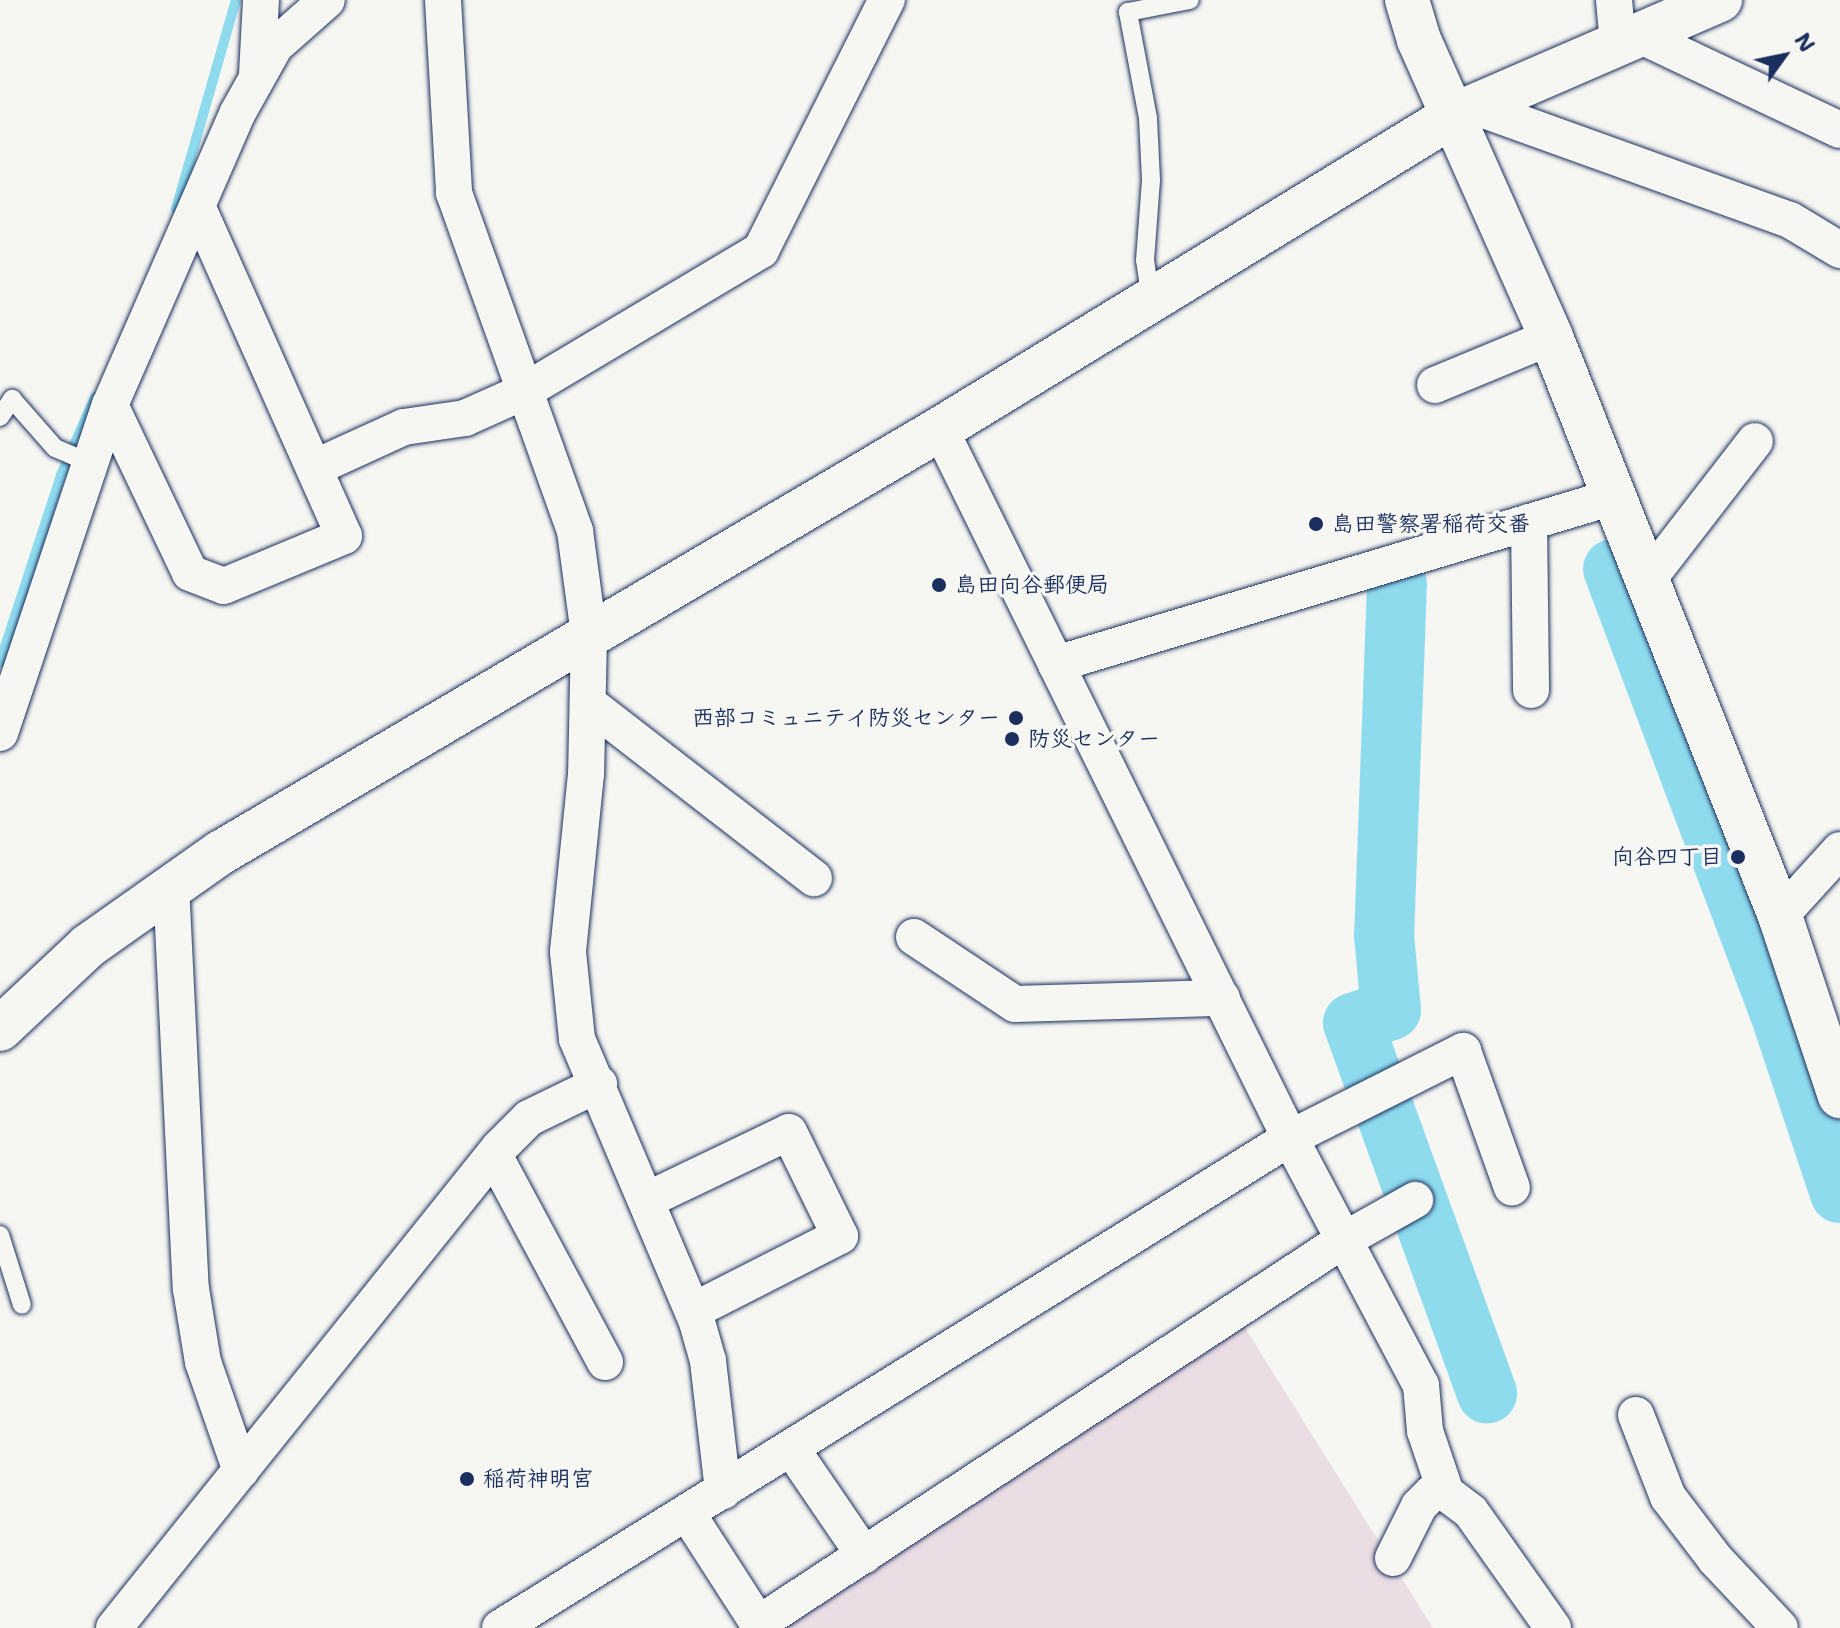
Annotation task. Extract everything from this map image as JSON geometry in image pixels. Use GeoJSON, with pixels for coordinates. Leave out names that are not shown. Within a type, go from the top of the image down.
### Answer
{"type":"FeatureCollection","features":[{"type":"Feature","properties":{"kind":"street"},"geometry":{"type":"LineString","coordinates":[[256,79],[261,0]]}},
{"type":"Feature","properties":{"kind":"street"},"geometry":{"type":"LineString","coordinates":[[0,733],[110,405],[256,79],[275,46],[327,0]]}},
{"type":"Feature","properties":{"kind":"street"},"geometry":{"type":"LineString","coordinates":[[443,0],[454,193],[575,531],[589,635],[586,774],[568,952],[577,1039],[599,1084],[693,1311],[708,1361],[723,1491]]}},
{"type":"Feature","properties":{"kind":"street"},"geometry":{"type":"LineString","coordinates":[[314,468],[404,427],[465,418],[523,392],[761,250],[887,0]]}},
{"type":"Feature","properties":{"kind":"street"},"geometry":{"type":"LineString","coordinates":[[1407,0],[1464,111],[1646,582],[1780,916],[1840,1096]]}},
{"type":"Feature","properties":{"kind":"street"},"geometry":{"type":"LineString","coordinates":[[0,1029],[88,946],[171,885],[940,429],[1464,111],[1624,26],[1720,0]]}},
{"type":"Feature","properties":{"kind":"street"},"geometry":{"type":"LineString","coordinates":[[1624,26],[1840,130]]}},
{"type":"Feature","properties":{"kind":"street"},"geometry":{"type":"LineString","coordinates":[[1464,111],[1790,220],[1840,250]]}},
{"type":"Feature","properties":{"kind":"street"},"geometry":{"type":"LineString","coordinates":[[110,405],[190,573],[224,586],[344,536],[198,208]]}},
{"type":"Feature","properties":{"kind":"street"},"geometry":{"type":"LineString","coordinates":[[1435,385],[1551,337]]}},
{"type":"Feature","properties":{"kind":"street"},"geometry":{"type":"LineString","coordinates":[[940,429],[1290,1138],[1421,1385],[1425,1431],[1446,1493],[1471,1512],[1553,1628]]}},
{"type":"Feature","properties":{"kind":"street"},"geometry":{"type":"LineString","coordinates":[[1646,582],[1755,441]]}},
{"type":"Feature","properties":{"kind":"street"},"geometry":{"type":"LineString","coordinates":[[1056,664],[1613,497]]}},
{"type":"Feature","properties":{"kind":"street"},"geometry":{"type":"LineString","coordinates":[[1529,522],[1531,690]]}},
{"type":"Feature","properties":{"kind":"street"},"geometry":{"type":"LineString","coordinates":[[588,703],[814,878]]}},
{"type":"Feature","properties":{"kind":"street"},"geometry":{"type":"LineString","coordinates":[[1780,916],[1840,850]]}},
{"type":"Feature","properties":{"kind":"street"},"geometry":{"type":"LineString","coordinates":[[171,885],[191,1289],[203,1362],[241,1471]]}},
{"type":"Feature","properties":{"kind":"street"},"geometry":{"type":"LineString","coordinates":[[914,937],[1015,1004],[1222,998]]}},
{"type":"Feature","properties":{"kind":"street"},"geometry":{"type":"LineString","coordinates":[[500,1628],[1290,1138],[1463,1051],[1512,1188]]}},
{"type":"Feature","properties":{"kind":"street"},"geometry":{"type":"LineString","coordinates":[[114,1628],[494,1155],[529,1118],[599,1084]]}},
{"type":"Feature","properties":{"kind":"street"},"geometry":{"type":"LineString","coordinates":[[647,1200],[789,1132],[840,1236],[693,1311]]}},
{"type":"Feature","properties":{"kind":"street"},"geometry":{"type":"LineString","coordinates":[[494,1155],[605,1362]]}},
{"type":"Feature","properties":{"kind":"street"},"geometry":{"type":"LineString","coordinates":[[687,1513],[759,1626],[1342,1241],[1415,1200]]}},
{"type":"Feature","properties":{"kind":"street"},"geometry":{"type":"LineString","coordinates":[[1636,1415],[1668,1497],[1716,1560],[1780,1628]]}},
{"type":"Feature","properties":{"kind":"street"},"geometry":{"type":"LineString","coordinates":[[791,1448],[864,1555]]}},
{"type":"Feature","properties":{"kind":"street"},"geometry":{"type":"LineString","coordinates":[[1393,1558],[1419,1506],[1432,1493],[1446,1493]]}},
{"type":"Feature","properties":{"kind":"lane"},"geometry":{"type":"LineString","coordinates":[[1151,300],[1145,260],[1151,180],[1148,118],[1128,12],[1190,0]]}},
{"type":"Feature","properties":{"kind":"lane"},"geometry":{"type":"LineString","coordinates":[[0,417],[12,399],[55,448],[90,463]]}},
{"type":"Feature","properties":{"kind":"lane"},"geometry":{"type":"LineString","coordinates":[[0,1235],[22,1305]]}},
{"type":"Feature","properties":{"kind":"shaded area"},"geometry":{"type":"Polygon","coordinates":[[[1240,1320],[1433,1628],[777,1628],[1240,1320]]]}},
{"type":"Feature","properties":{"kind":"waterway"},"geometry":{"type":"LineString","coordinates":[[176,209],[236,0]]}},
{"type":"Feature","properties":{"kind":"waterway"},"geometry":{"type":"LineString","coordinates":[[0,662],[61,475],[95,397]]}},
{"type":"Feature","properties":{"kind":"waterway"},"geometry":{"type":"LineString","coordinates":[[1613,569],[1779,1010],[1840,1193]]}},
{"type":"Feature","properties":{"kind":"waterway"},"geometry":{"type":"LineString","coordinates":[[1397,584],[1384,935],[1391,1010],[1353,1023],[1487,1394]]}},
{"type":"Feature","properties":{"kind":"place","name":"島田警察署稲荷交番"},"geometry":{"type":"Point","coordinates":[1316,524]}},
{"type":"Feature","properties":{"kind":"place","name":"島田向谷郵便局"},"geometry":{"type":"Point","coordinates":[939,585]}},
{"type":"Feature","properties":{"kind":"place","name":"西部コミュニテイ防災センター"},"geometry":{"type":"Point","coordinates":[1016,718]}},
{"type":"Feature","properties":{"kind":"place","name":"防災センター"},"geometry":{"type":"Point","coordinates":[1012,739]}},
{"type":"Feature","properties":{"kind":"place","name":"向谷四丁目"},"geometry":{"type":"Point","coordinates":[1738,857]}},
{"type":"Feature","properties":{"kind":"place","name":"稲荷神明宮"},"geometry":{"type":"Point","coordinates":[467,1479]}}]}
